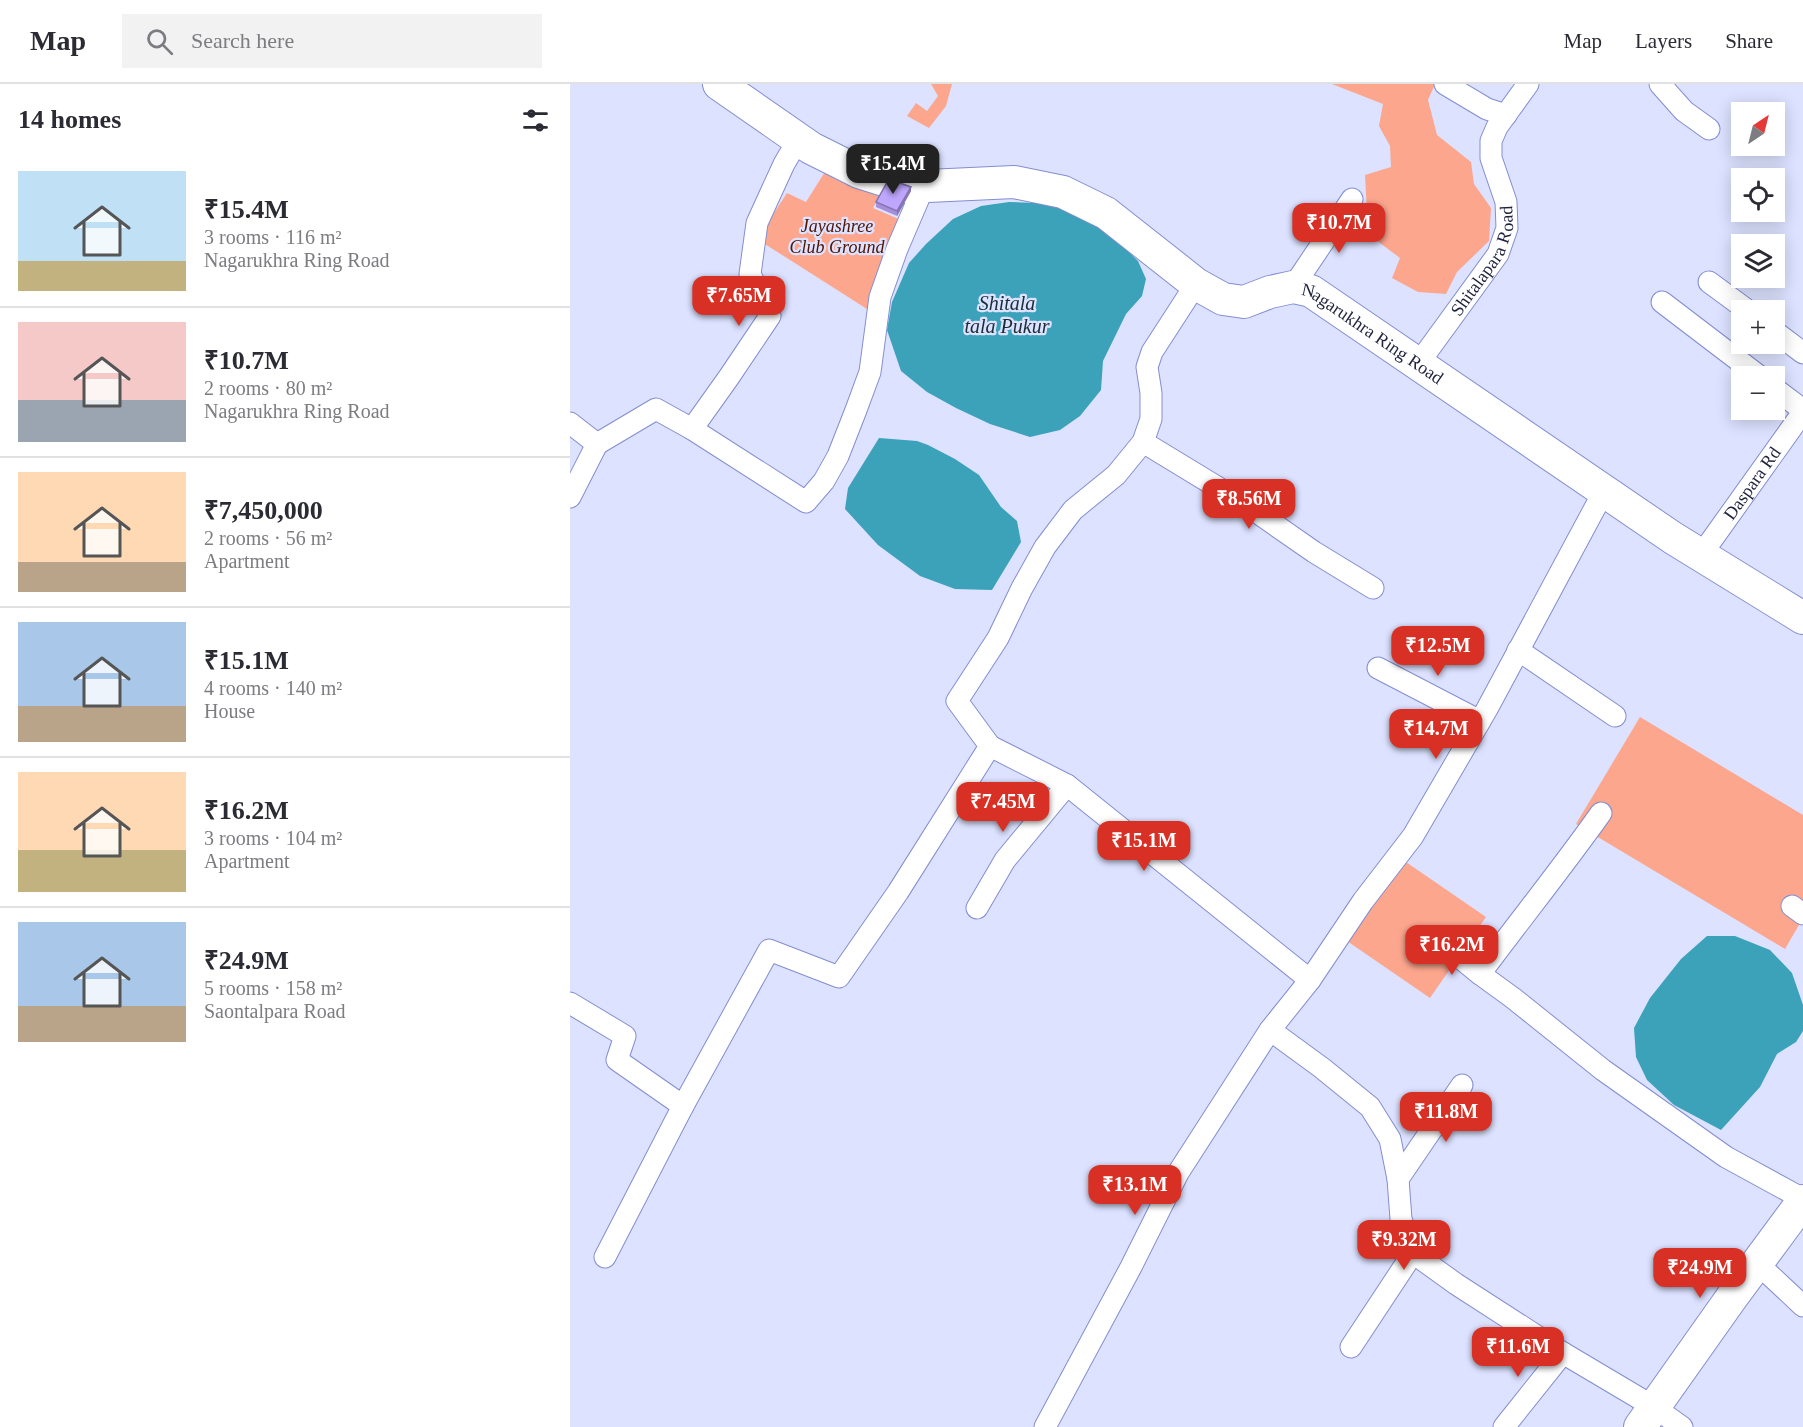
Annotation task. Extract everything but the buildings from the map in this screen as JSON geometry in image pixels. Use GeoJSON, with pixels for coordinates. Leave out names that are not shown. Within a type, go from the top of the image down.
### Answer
{"type":"FeatureCollection","features":[{"type":"Feature","properties":{"kind":"main road","name":"Nagarukhra Ring Road"},"geometry":{"type":"LineString","coordinates":[[719,84],[798,140],[859,172],[906,187],[1014,182],[1063,192],[1106,213],[1196,284],[1223,298],[1244,302],[1270,292],[1293,287],[1311,291],[1673,538],[1803,618]]}},
{"type":"Feature","properties":{"kind":"main road"},"geometry":{"type":"LineString","coordinates":[[1647,1417],[1803,1200]]}},
{"type":"Feature","properties":{"kind":"street"},"geometry":{"type":"LineString","coordinates":[[1445,84],[1487,109],[1506,115]]}},
{"type":"Feature","properties":{"kind":"street","name":"Shitalapara Road"},"geometry":{"type":"LineString","coordinates":[[1418,364],[1498,254],[1507,228],[1506,202],[1491,158],[1491,141],[1497,127],[1528,84]]}},
{"type":"Feature","properties":{"kind":"street"},"geometry":{"type":"LineString","coordinates":[[1660,84],[1684,111],[1709,129]]}},
{"type":"Feature","properties":{"kind":"street"},"geometry":{"type":"LineString","coordinates":[[692,429],[770,316],[750,274],[757,223],[784,164],[798,140]]}},
{"type":"Feature","properties":{"kind":"street"},"geometry":{"type":"LineString","coordinates":[[570,497],[597,444],[656,409],[692,429],[806,502],[824,481],[838,456],[856,410],[870,372],[880,297],[897,249],[924,186]]}},
{"type":"Feature","properties":{"kind":"street"},"geometry":{"type":"LineString","coordinates":[[1293,287],[1352,199]]}},
{"type":"Feature","properties":{"kind":"street"},"geometry":{"type":"LineString","coordinates":[[1709,282],[1733,300]]}},
{"type":"Feature","properties":{"kind":"street"},"geometry":{"type":"LineString","coordinates":[[1196,284],[1152,352],[1147,367],[1151,419],[1143,442],[1116,475],[1073,510],[1044,547],[998,638],[957,701],[990,746],[1067,785],[1310,980]]}},
{"type":"Feature","properties":{"kind":"street"},"geometry":{"type":"LineString","coordinates":[[1662,302],[1746,366]]}},
{"type":"Feature","properties":{"kind":"street"},"geometry":{"type":"LineString","coordinates":[[1785,340],[1803,353]]}},
{"type":"Feature","properties":{"kind":"street"},"geometry":{"type":"LineString","coordinates":[[1785,397],[1803,411]]}},
{"type":"Feature","properties":{"kind":"street","name":"Daspara Rd"},"geometry":{"type":"LineString","coordinates":[[1701,555],[1803,411]]}},
{"type":"Feature","properties":{"kind":"street"},"geometry":{"type":"LineString","coordinates":[[570,423],[597,444]]}},
{"type":"Feature","properties":{"kind":"street"},"geometry":{"type":"LineString","coordinates":[[1143,442],[1245,504],[1314,552],[1373,588]]}},
{"type":"Feature","properties":{"kind":"street"},"geometry":{"type":"LineString","coordinates":[[1045,1427],[1131,1267],[1178,1173],[1270,1030],[1310,980],[1363,902],[1413,836],[1480,721],[1604,491]]}},
{"type":"Feature","properties":{"kind":"street"},"geometry":{"type":"LineString","coordinates":[[1518,650],[1615,716]]}},
{"type":"Feature","properties":{"kind":"street"},"geometry":{"type":"LineString","coordinates":[[1378,668],[1480,721]]}},
{"type":"Feature","properties":{"kind":"street"},"geometry":{"type":"LineString","coordinates":[[604,1257],[683,1106],[769,950],[839,976],[898,892],[990,746]]}},
{"type":"Feature","properties":{"kind":"street"},"geometry":{"type":"LineString","coordinates":[[977,908],[1005,860],[1067,785]]}},
{"type":"Feature","properties":{"kind":"street"},"geometry":{"type":"LineString","coordinates":[[1480,974],[1559,873],[1601,813]]}},
{"type":"Feature","properties":{"kind":"street"},"geometry":{"type":"LineString","coordinates":[[1448,948],[1602,1070],[1726,1157],[1803,1200]]}},
{"type":"Feature","properties":{"kind":"street"},"geometry":{"type":"LineString","coordinates":[[570,1003],[625,1036],[617,1060],[683,1106]]}},
{"type":"Feature","properties":{"kind":"street"},"geometry":{"type":"LineString","coordinates":[[1270,1030],[1370,1107],[1390,1139],[1398,1179],[1401,1219],[1413,1253],[1456,1284],[1563,1353],[1647,1417],[1682,1427]]}},
{"type":"Feature","properties":{"kind":"street"},"geometry":{"type":"LineString","coordinates":[[1398,1179],[1462,1085]]}},
{"type":"Feature","properties":{"kind":"street"},"geometry":{"type":"LineString","coordinates":[[1351,1347],[1413,1253]]}},
{"type":"Feature","properties":{"kind":"street"},"geometry":{"type":"LineString","coordinates":[[1757,1263],[1803,1306]]}},
{"type":"Feature","properties":{"kind":"street"},"geometry":{"type":"LineString","coordinates":[[1504,1427],[1563,1353]]}},
{"type":"Feature","properties":{"kind":"green space"},"geometry":{"type":"Polygon","coordinates":[[[931,84],[952,84],[946,106],[929,128],[907,116],[916,103],[927,111],[938,96],[931,84]]]}},
{"type":"Feature","properties":{"kind":"green space"},"geometry":{"type":"Polygon","coordinates":[[[1332,84],[1435,84],[1428,100],[1437,135],[1471,162],[1474,184],[1491,208],[1489,241],[1457,272],[1446,294],[1418,292],[1392,278],[1400,258],[1376,240],[1367,212],[1365,175],[1391,167],[1390,146],[1379,126],[1383,104],[1332,84]]]}},
{"type":"Feature","properties":{"kind":"green space","name":"Jayashree Club Ground"},"geometry":{"type":"Polygon","coordinates":[[[828,167],[885,187],[873,208],[901,220],[867,309],[757,239],[787,193],[806,202],[828,167]]]}},
{"type":"Feature","properties":{"kind":"green space"},"geometry":{"type":"Polygon","coordinates":[[[1640,717],[1803,815],[1803,918],[1785,949],[1576,824],[1640,717]]]}},
{"type":"Feature","properties":{"kind":"green space"},"geometry":{"type":"Polygon","coordinates":[[[1403,860],[1486,917],[1430,998],[1347,941],[1403,860]]]}},
{"type":"Feature","properties":{"kind":"water","name":"Shitala tala Pukur"},"geometry":{"type":"Polygon","coordinates":[[[1009,202],[1071,208],[1112,235],[1138,261],[1146,279],[1142,296],[1126,314],[1103,361],[1101,390],[1080,416],[1060,430],[1030,437],[990,424],[927,392],[901,371],[887,330],[892,302],[909,263],[926,244],[953,219],[981,206],[1009,202]]]}},
{"type":"Feature","properties":{"kind":"water"},"geometry":{"type":"Polygon","coordinates":[[[879,438],[917,441],[955,459],[979,475],[1001,507],[1017,521],[1021,542],[992,590],[955,589],[920,576],[878,545],[845,509],[848,488],[879,438]]]}},
{"type":"Feature","properties":{"kind":"water"},"geometry":{"type":"Polygon","coordinates":[[[1707,936],[1735,936],[1770,950],[1792,973],[1803,1005],[1803,1031],[1796,1042],[1777,1054],[1760,1087],[1721,1130],[1674,1105],[1647,1080],[1636,1057],[1634,1028],[1650,998],[1681,959],[1707,936]]]}}]}
